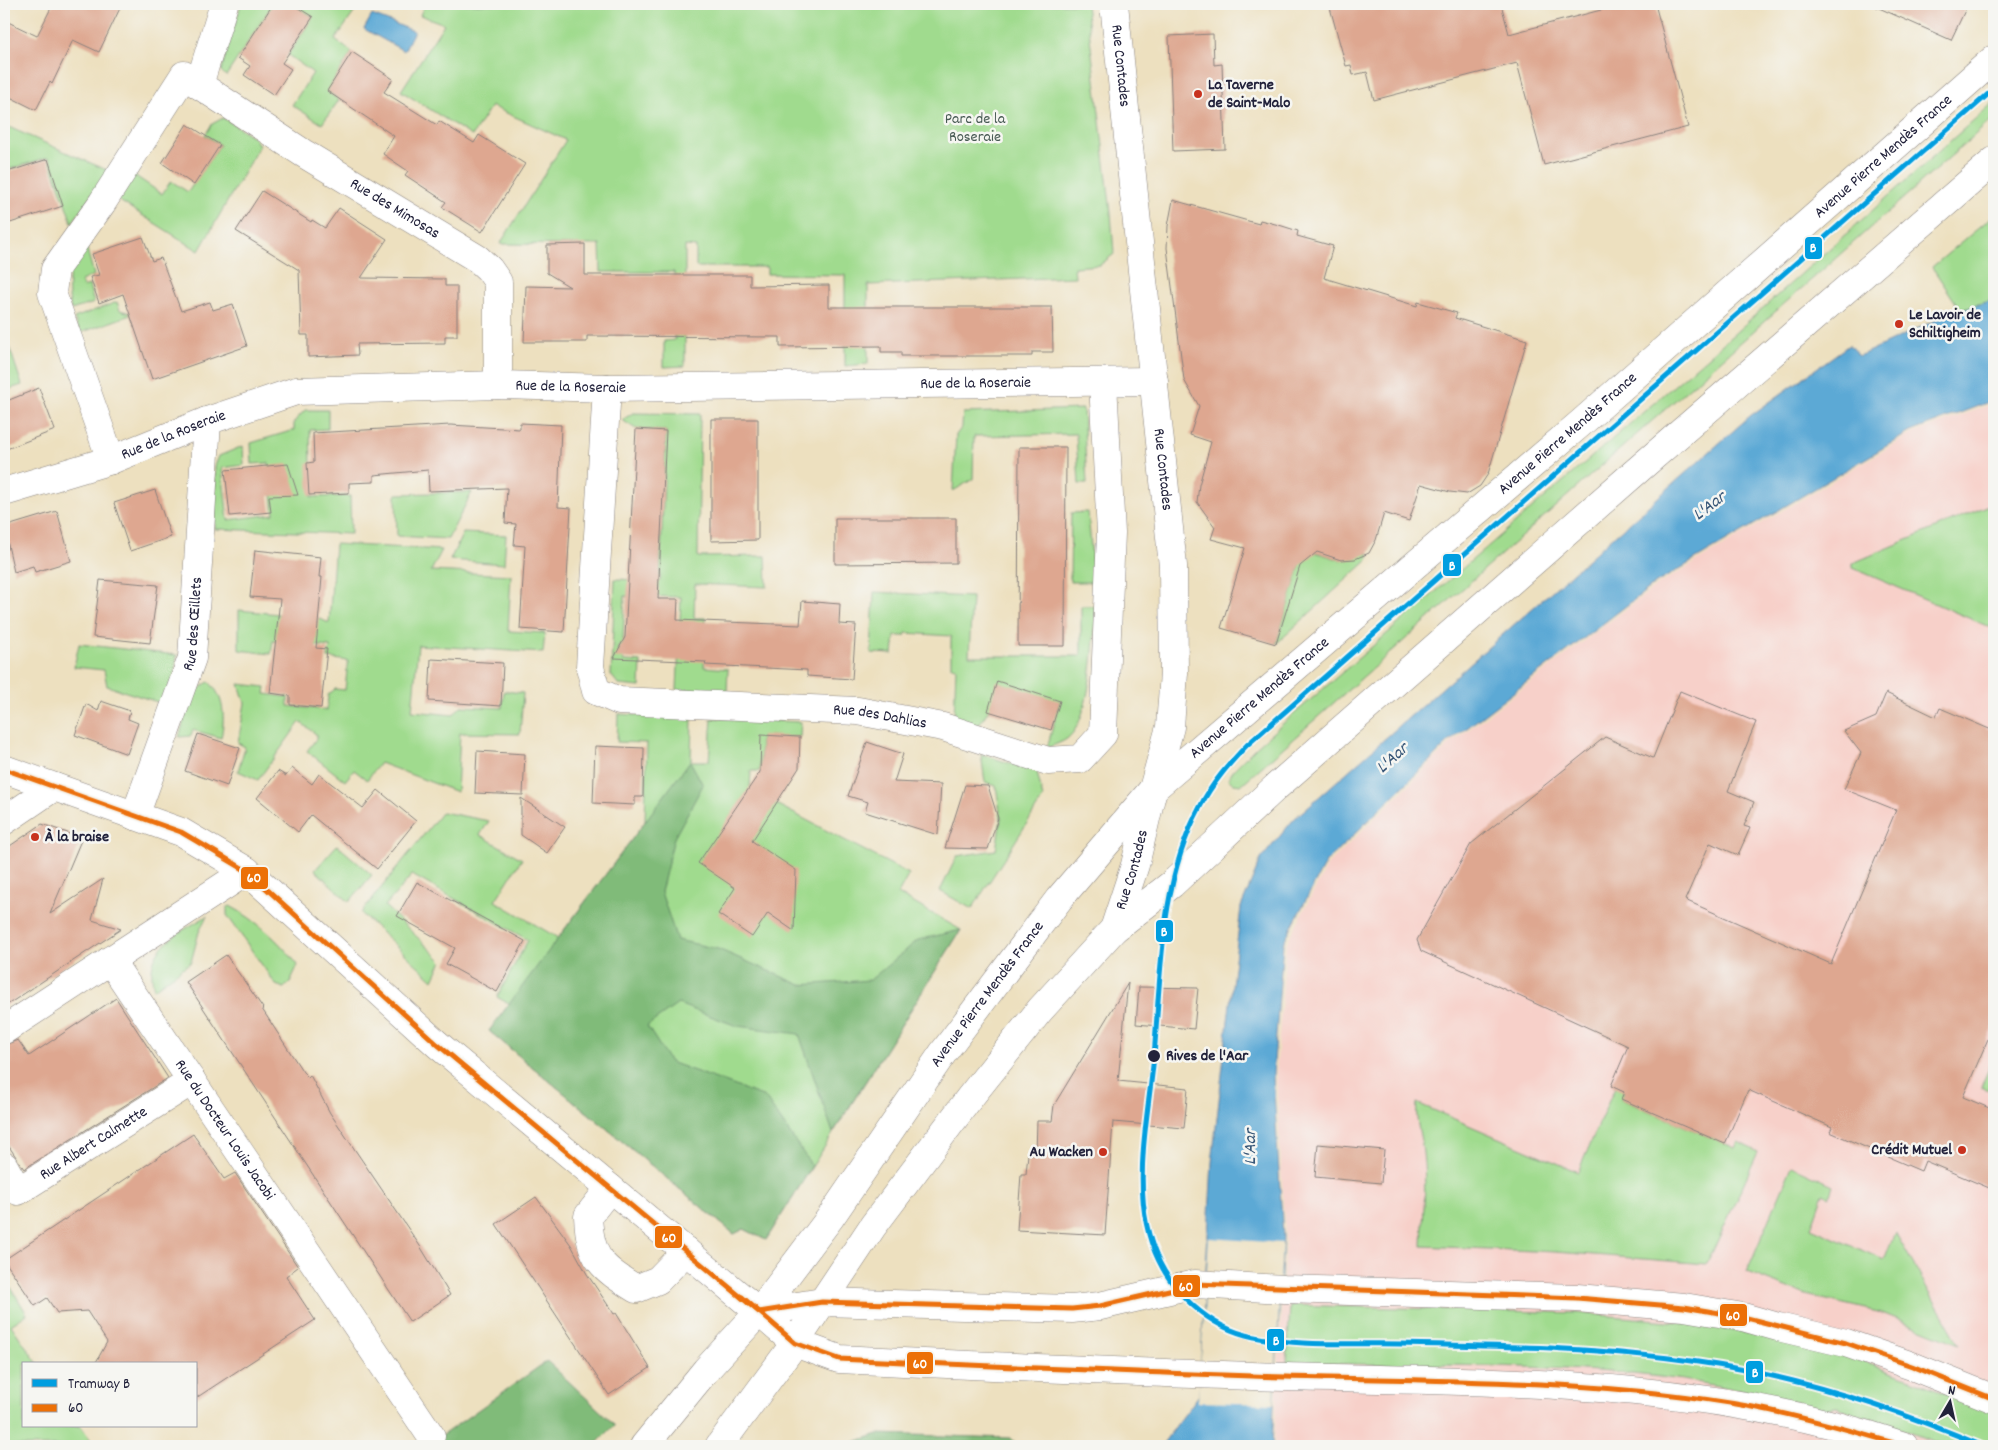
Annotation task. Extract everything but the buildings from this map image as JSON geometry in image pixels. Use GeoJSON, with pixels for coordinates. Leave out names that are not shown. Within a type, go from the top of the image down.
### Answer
{"type":"FeatureCollection","features":[{"type":"Feature","properties":{"kind":"street"},"geometry":{"type":"LineString","coordinates":[[199,84],[224,4]]}},
{"type":"Feature","properties":{"kind":"street","name":"Rue Contades"},"geometry":{"type":"LineString","coordinates":[[1114,4],[1173,566],[1174,673],[1170,727],[1152,789],[1136,865],[1114,929]]}},
{"type":"Feature","properties":{"kind":"street","name":"Avenue Pierre Mendès France"},"geometry":{"type":"LineString","coordinates":[[644,1446],[706,1370],[759,1312],[830,1218],[949,1045],[1059,899],[1152,789],[1588,416],[1994,59]]}},
{"type":"Feature","properties":{"kind":"street","name":"Rue des Mimosas"},"geometry":{"type":"LineString","coordinates":[[111,460],[52,294],[55,269],[102,203],[184,75],[303,153],[478,259],[489,269],[498,282],[498,385]]}},
{"type":"Feature","properties":{"kind":"street"},"geometry":{"type":"LineString","coordinates":[[719,1446],[795,1343],[874,1226],[971,1096],[1040,1010],[1114,929],[1172,884],[1313,754],[1994,161]]}},
{"type":"Feature","properties":{"kind":"street","name":"Rue de la Roseraie"},"geometry":{"type":"LineString","coordinates":[[4,492],[111,460],[207,421],[296,391],[498,385],[607,388],[1154,381]]}},
{"type":"Feature","properties":{"kind":"street","name":"Rue des Dahlias"},"geometry":{"type":"LineString","coordinates":[[607,388],[590,667],[596,691],[619,701],[858,711],[943,727],[1048,761],[1080,759],[1104,734],[1111,533],[1103,383]]}},
{"type":"Feature","properties":{"kind":"street","name":"Rue des Œillets"},"geometry":{"type":"LineString","coordinates":[[135,816],[192,658],[207,421]]}},
{"type":"Feature","properties":{"kind":"street"},"geometry":{"type":"LineString","coordinates":[[4,769],[181,832],[247,871],[437,1044],[795,1343],[839,1358],[1183,1374],[1528,1384],[1692,1398],[1809,1418],[1904,1446]]}},
{"type":"Feature","properties":{"kind":"street"},"geometry":{"type":"LineString","coordinates":[[4,821],[54,787]]}},
{"type":"Feature","properties":{"kind":"street"},"geometry":{"type":"LineString","coordinates":[[4,1030],[247,871]]}},
{"type":"Feature","properties":{"kind":"street","name":"Rue du Docteur Louis Jacobi"},"geometry":{"type":"LineString","coordinates":[[110,960],[431,1436]]}},
{"type":"Feature","properties":{"kind":"street","name":"Rue Albert Calmette"},"geometry":{"type":"LineString","coordinates":[[4,1166],[18,1192],[192,1081]]}},
{"type":"Feature","properties":{"kind":"street"},"geometry":{"type":"LineString","coordinates":[[610,1188],[588,1216],[589,1242],[606,1270],[636,1289],[658,1280],[686,1251]]}},
{"type":"Feature","properties":{"kind":"street"},"geometry":{"type":"LineString","coordinates":[[759,1312],[822,1302],[1072,1309],[1100,1306],[1195,1284],[1284,1289],[1578,1298],[1684,1307],[1743,1316],[1778,1327],[1846,1343],[1994,1399]]}},
{"type":"Feature","properties":{"kind":"shaded area"},"geometry":{"type":"Polygon","coordinates":[[[1994,403],[1994,1446],[1274,1446],[1285,1238],[1276,1075],[1286,944],[1328,864],[1451,743],[1657,585],[1911,434],[1994,403]]]}},
{"type":"Feature","properties":{"kind":"green space"},"geometry":{"type":"Polygon","coordinates":[[[241,4],[273,4],[226,76],[221,71],[241,4]]]}},
{"type":"Feature","properties":{"kind":"green space"},"geometry":{"type":"Polygon","coordinates":[[[292,4],[360,4],[335,40],[352,52],[327,91],[339,100],[322,124],[292,105],[313,73],[288,55],[313,17],[292,4]]]}},
{"type":"Feature","properties":{"kind":"green space","name":"Parc de la Roseraie"},"geometry":{"type":"Polygon","coordinates":[[[425,4],[1086,4],[1111,213],[1114,254],[1100,265],[1074,267],[1075,277],[868,285],[868,364],[845,366],[845,275],[767,274],[767,267],[696,267],[696,247],[685,246],[685,366],[664,367],[664,341],[675,340],[674,272],[601,272],[600,245],[500,244],[566,140],[491,106],[472,136],[401,91],[444,24],[420,15],[425,4]]]}},
{"type":"Feature","properties":{"kind":"green space"},"geometry":{"type":"Polygon","coordinates":[[[1994,102],[1994,118],[1241,785],[1234,784],[1228,779],[1232,771],[1257,746],[1735,333],[1994,102]]]}},
{"type":"Feature","properties":{"kind":"green space"},"geometry":{"type":"Polygon","coordinates":[[[223,118],[254,137],[259,146],[199,251],[118,200],[134,175],[162,194],[171,181],[188,192],[220,145],[205,135],[212,124],[223,118]]]}},
{"type":"Feature","properties":{"kind":"green space"},"geometry":{"type":"Polygon","coordinates":[[[4,125],[109,171],[72,223],[49,157],[4,171],[4,125]]]}},
{"type":"Feature","properties":{"kind":"green space"},"geometry":{"type":"Polygon","coordinates":[[[1994,215],[1994,300],[1960,309],[1932,267],[1994,215]]]}},
{"type":"Feature","properties":{"kind":"green space"},"geometry":{"type":"Polygon","coordinates":[[[85,242],[94,275],[81,281],[83,287],[89,285],[94,303],[71,310],[70,275],[75,259],[85,242]]]}},
{"type":"Feature","properties":{"kind":"green space"},"geometry":{"type":"Polygon","coordinates":[[[117,302],[120,310],[133,314],[80,333],[74,318],[117,302]]]}},
{"type":"Feature","properties":{"kind":"green space"},"geometry":{"type":"Polygon","coordinates":[[[4,331],[22,385],[4,391],[4,331]]]}},
{"type":"Feature","properties":{"kind":"green space"},"geometry":{"type":"Polygon","coordinates":[[[1083,409],[1087,484],[1079,484],[1076,434],[974,436],[973,479],[953,491],[956,435],[962,427],[963,413],[1083,409]]]}},
{"type":"Feature","properties":{"kind":"green space"},"geometry":{"type":"Polygon","coordinates":[[[305,410],[328,410],[328,429],[310,430],[312,497],[350,496],[351,534],[215,529],[215,466],[219,456],[243,446],[244,465],[222,468],[228,520],[274,514],[269,463],[252,464],[251,443],[294,430],[294,422],[305,410]]]}},
{"type":"Feature","properties":{"kind":"green space"},"geometry":{"type":"Polygon","coordinates":[[[633,413],[700,414],[698,557],[766,556],[767,587],[695,584],[694,618],[706,618],[704,667],[728,669],[727,691],[677,690],[681,597],[625,596],[623,641],[618,647],[617,653],[624,661],[641,662],[640,687],[619,685],[611,675],[615,579],[660,581],[666,431],[636,429],[622,420],[633,413]]]}},
{"type":"Feature","properties":{"kind":"green space"},"geometry":{"type":"Polygon","coordinates":[[[472,492],[448,539],[397,536],[396,494],[472,492]]]}},
{"type":"Feature","properties":{"kind":"green space"},"geometry":{"type":"Polygon","coordinates":[[[1994,503],[1994,629],[1853,568],[1853,563],[1994,503]]]}},
{"type":"Feature","properties":{"kind":"green space"},"geometry":{"type":"Polygon","coordinates":[[[1088,512],[1094,582],[1070,582],[1071,513],[1088,512]]]}},
{"type":"Feature","properties":{"kind":"green space"},"geometry":{"type":"Polygon","coordinates":[[[463,533],[506,535],[504,564],[450,560],[463,533]]]}},
{"type":"Feature","properties":{"kind":"green space"},"geometry":{"type":"Polygon","coordinates":[[[335,544],[442,550],[431,571],[511,575],[508,631],[545,633],[543,653],[418,645],[412,711],[453,715],[461,706],[502,708],[504,691],[523,693],[520,734],[460,733],[457,792],[380,763],[367,780],[354,770],[345,781],[307,751],[316,739],[316,734],[300,722],[258,780],[238,771],[245,747],[238,743],[245,703],[239,684],[266,687],[265,694],[288,697],[288,706],[327,710],[328,695],[335,689],[345,690],[348,661],[328,658],[330,647],[273,641],[271,654],[239,650],[239,610],[318,618],[329,623],[335,544]]]}},
{"type":"Feature","properties":{"kind":"green space"},"geometry":{"type":"Polygon","coordinates":[[[1305,549],[1341,560],[1369,553],[1368,560],[1276,644],[1305,549]]]}},
{"type":"Feature","properties":{"kind":"green space"},"geometry":{"type":"Polygon","coordinates":[[[874,592],[972,597],[969,656],[1081,656],[1081,606],[1095,606],[1096,619],[1090,682],[1082,715],[1076,728],[1068,738],[1047,748],[1060,701],[988,711],[978,726],[954,719],[956,667],[951,666],[951,636],[906,633],[905,636],[895,636],[893,654],[871,653],[874,592]]]}},
{"type":"Feature","properties":{"kind":"green space"},"geometry":{"type":"Polygon","coordinates":[[[79,644],[177,655],[175,671],[164,704],[107,686],[104,670],[74,667],[79,644]]]}},
{"type":"Feature","properties":{"kind":"green space"},"geometry":{"type":"Polygon","coordinates":[[[209,682],[221,701],[223,723],[221,738],[193,730],[191,736],[179,737],[192,698],[202,686],[209,682]]]}},
{"type":"Feature","properties":{"kind":"green space"},"geometry":{"type":"Polygon","coordinates":[[[618,714],[692,718],[691,761],[709,761],[712,718],[801,722],[800,737],[761,736],[760,771],[751,771],[750,787],[776,804],[909,874],[898,894],[961,930],[766,1240],[744,1229],[734,1234],[489,1031],[509,1004],[497,997],[528,940],[412,875],[385,906],[442,961],[433,980],[361,913],[442,812],[489,821],[480,835],[522,859],[495,901],[558,938],[645,822],[647,743],[617,742],[618,714]]]}},
{"type":"Feature","properties":{"kind":"green space"},"geometry":{"type":"Polygon","coordinates":[[[981,754],[1037,772],[1043,798],[972,909],[940,891],[957,856],[996,850],[1001,818],[996,786],[985,782],[981,754]]]}},
{"type":"Feature","properties":{"kind":"green space"},"geometry":{"type":"Polygon","coordinates":[[[690,761],[703,785],[674,838],[661,892],[677,940],[718,949],[801,985],[870,980],[918,940],[961,930],[833,1133],[799,1034],[737,1026],[678,1004],[647,1026],[670,1062],[765,1097],[812,1166],[766,1240],[744,1229],[734,1234],[489,1031],[690,761]]]}},
{"type":"Feature","properties":{"kind":"green space"},"geometry":{"type":"Polygon","coordinates":[[[337,845],[372,875],[349,902],[315,870],[337,845]]]}},
{"type":"Feature","properties":{"kind":"green space"},"geometry":{"type":"Polygon","coordinates":[[[230,906],[267,932],[298,965],[290,982],[284,988],[276,985],[227,915],[227,908],[230,906]]]}},
{"type":"Feature","properties":{"kind":"green space"},"geometry":{"type":"Polygon","coordinates":[[[207,916],[199,932],[191,962],[154,989],[153,963],[158,952],[174,936],[207,916]]]}},
{"type":"Feature","properties":{"kind":"green space"},"geometry":{"type":"Polygon","coordinates":[[[1994,1056],[1994,1092],[1981,1087],[1994,1056]]]}},
{"type":"Feature","properties":{"kind":"green space"},"geometry":{"type":"Polygon","coordinates":[[[1615,1087],[1624,1091],[1621,1099],[1735,1148],[1738,1142],[1758,1152],[1707,1264],[1556,1252],[1422,1246],[1425,1176],[1417,1103],[1578,1172],[1615,1087]]]}},
{"type":"Feature","properties":{"kind":"green space"},"geometry":{"type":"Polygon","coordinates":[[[1792,1166],[1833,1185],[1829,1197],[1823,1194],[1811,1228],[1884,1260],[1895,1232],[1959,1344],[1882,1313],[1806,1295],[1747,1272],[1792,1166]]]}},
{"type":"Feature","properties":{"kind":"green space"},"geometry":{"type":"Polygon","coordinates":[[[4,1276],[27,1314],[11,1325],[37,1362],[22,1362],[22,1428],[82,1428],[95,1446],[4,1446],[4,1276]]]}},
{"type":"Feature","properties":{"kind":"green space"},"geometry":{"type":"Polygon","coordinates":[[[1290,1305],[1577,1313],[1680,1322],[1770,1337],[1838,1352],[1994,1411],[1994,1446],[1945,1446],[1837,1407],[1824,1409],[1676,1379],[1530,1367],[1287,1363],[1290,1305]]]}},
{"type":"Feature","properties":{"kind":"green space"},"geometry":{"type":"Polygon","coordinates":[[[547,1361],[615,1425],[594,1446],[427,1446],[547,1361]]]}},
{"type":"Feature","properties":{"kind":"green space"},"geometry":{"type":"Polygon","coordinates":[[[878,1434],[1011,1438],[1018,1446],[842,1446],[878,1434]]]}},
{"type":"Feature","properties":{"kind":"water"},"geometry":{"type":"Polygon","coordinates":[[[372,15],[414,31],[404,51],[364,29],[372,15]]]}},
{"type":"Feature","properties":{"kind":"water","name":"L'Aar"},"geometry":{"type":"Polygon","coordinates":[[[1994,300],[1994,400],[1910,432],[1656,583],[1450,741],[1326,862],[1283,943],[1273,1075],[1283,1237],[1272,1446],[1161,1446],[1199,1395],[1212,1162],[1241,907],[1261,859],[1294,819],[1750,416],[1849,345],[1859,356],[1951,313],[1994,300]]]}},
{"type":"Feature","properties":{"kind":"pier"},"geometry":{"type":"Polygon","coordinates":[[[1209,1238],[1282,1243],[1274,1404],[1198,1402],[1209,1238]]]}},
{"type":"Feature","properties":{"kind":"tram line","name":"B"},"geometry":{"type":"LineString","coordinates":[[1983,1446],[1914,1418],[1807,1384],[1698,1362],[1587,1350],[1438,1345],[1323,1344],[1264,1339],[1246,1335],[1213,1321],[1199,1311],[1186,1299],[1165,1273],[1152,1245],[1145,1215],[1142,1184],[1143,1152],[1154,1056],[1161,961],[1170,897],[1177,866],[1187,836],[1200,807],[1221,774],[1247,745],[1994,89]]}},
{"type":"Feature","properties":{"kind":"transit line","name":"60"},"geometry":{"type":"LineString","coordinates":[[4,769],[181,832],[247,871],[437,1044],[759,1312],[822,1302],[1072,1309],[1100,1306],[1195,1284],[1577,1298],[1684,1307],[1743,1317],[1846,1343],[1912,1366],[1994,1399]]}},
{"type":"Feature","properties":{"kind":"transit line","name":"60"},"geometry":{"type":"LineString","coordinates":[[742,1297],[795,1343],[839,1359],[1007,1367],[1578,1386],[1637,1391],[1753,1407],[1791,1415],[1904,1446]]}},
{"type":"Feature","properties":{"kind":"place","name":"La Taverne de Saint-Malo"},"geometry":{"type":"Point","coordinates":[1198,94]}},
{"type":"Feature","properties":{"kind":"place","name":"Le Lavoir de Schiltigheim"},"geometry":{"type":"Point","coordinates":[1899,324]}},
{"type":"Feature","properties":{"kind":"place","name":"À la braise"},"geometry":{"type":"Point","coordinates":[35,837]}},
{"type":"Feature","properties":{"kind":"place","name":"Rives de l'Aar"},"geometry":{"type":"Point","coordinates":[1154,1056]}},
{"type":"Feature","properties":{"kind":"place","name":"Crédit Mutuel"},"geometry":{"type":"Point","coordinates":[1962,1150]}},
{"type":"Feature","properties":{"kind":"place","name":"Au Wacken"},"geometry":{"type":"Point","coordinates":[1103,1152]}}]}
